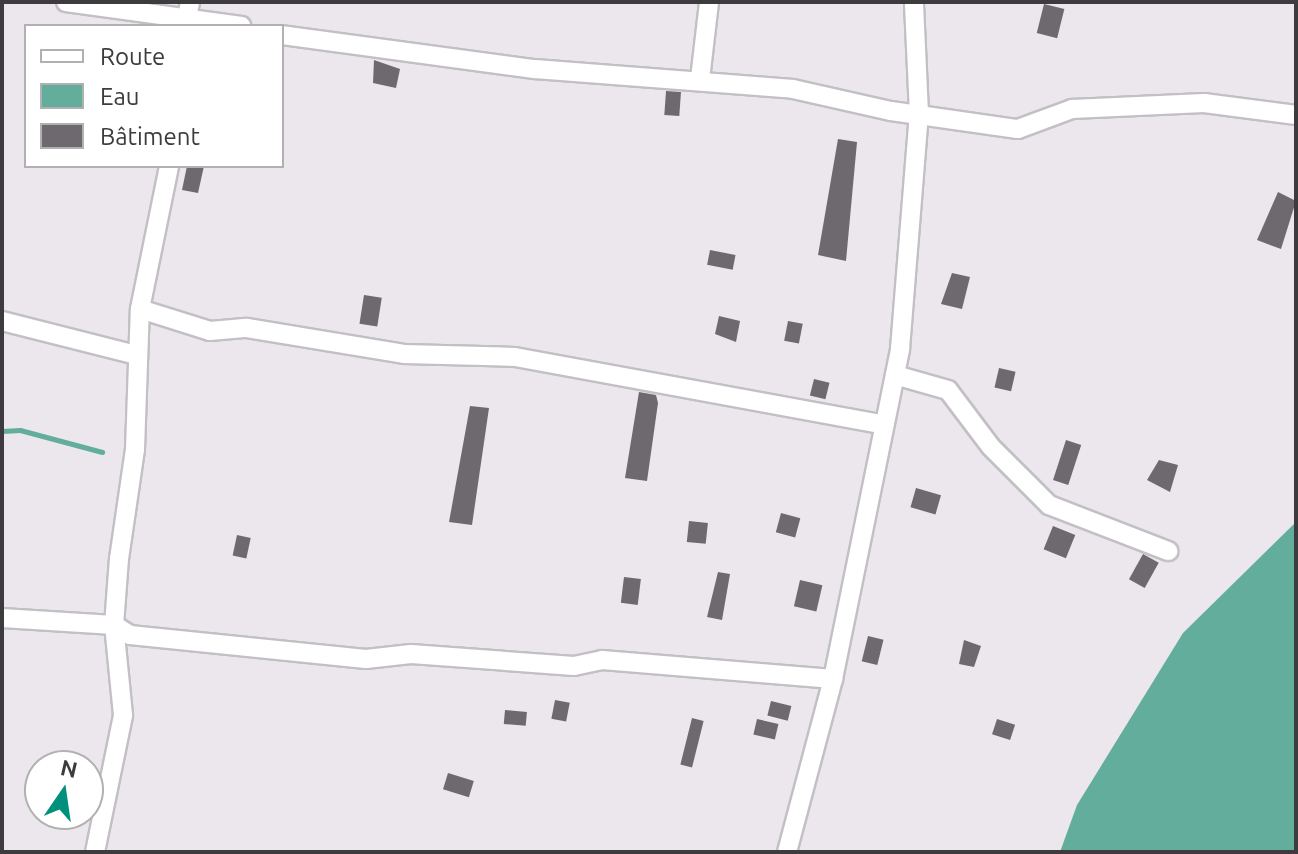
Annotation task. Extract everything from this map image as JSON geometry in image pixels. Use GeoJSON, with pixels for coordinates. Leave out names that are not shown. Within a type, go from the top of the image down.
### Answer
{"type":"FeatureCollection","features":[{"type":"Feature","properties":{"kind":"street"},"geometry":{"type":"LineString","coordinates":[[66,2],[230,24]]}},
{"type":"Feature","properties":{"kind":"street"},"geometry":{"type":"LineString","coordinates":[[700,79],[709,2]]}},
{"type":"Feature","properties":{"kind":"street"},"geometry":{"type":"LineString","coordinates":[[787,852],[833,679],[895,375],[912,253],[919,114],[914,2]]}},
{"type":"Feature","properties":{"kind":"street"},"geometry":{"type":"LineString","coordinates":[[284,35],[535,69],[700,79],[1018,129],[1072,109],[1204,103],[1296,115]]}},
{"type":"Feature","properties":{"kind":"street"},"geometry":{"type":"LineString","coordinates":[[95,852],[123,715],[114,625],[135,449],[140,309],[169,168]]}},
{"type":"Feature","properties":{"kind":"street"},"geometry":{"type":"LineString","coordinates":[[140,309],[210,331],[247,328],[404,354],[515,357],[884,425]]}},
{"type":"Feature","properties":{"kind":"street"},"geometry":{"type":"LineString","coordinates":[[2,321],[136,355]]}},
{"type":"Feature","properties":{"kind":"street"},"geometry":{"type":"LineString","coordinates":[[895,375],[948,390],[991,447],[1049,505],[1168,551]]}},
{"type":"Feature","properties":{"kind":"street"},"geometry":{"type":"LineString","coordinates":[[2,618],[114,625],[130,635],[366,659],[411,654],[574,666],[602,660],[833,679]]}},
{"type":"Feature","properties":{"kind":"water"},"geometry":{"type":"Polygon","coordinates":[[[1296,522],[1296,852],[1060,852],[1077,805],[1183,633],[1296,522]]]}},
{"type":"Feature","properties":{"kind":"building"},"geometry":{"type":"Polygon","coordinates":[[[1044,4],[1064,9],[1057,38],[1037,33],[1044,4]]]}},
{"type":"Feature","properties":{"kind":"building"},"geometry":{"type":"Polygon","coordinates":[[[374,60],[400,69],[396,88],[373,83],[374,60]]]}},
{"type":"Feature","properties":{"kind":"building"},"geometry":{"type":"Polygon","coordinates":[[[666,91],[681,92],[679,116],[664,115],[666,91]]]}},
{"type":"Feature","properties":{"kind":"building"},"geometry":{"type":"Polygon","coordinates":[[[838,139],[857,142],[846,261],[818,255],[838,139]]]}},
{"type":"Feature","properties":{"kind":"building"},"geometry":{"type":"Polygon","coordinates":[[[187,168],[204,168],[198,193],[182,190],[187,168]]]}},
{"type":"Feature","properties":{"kind":"building"},"geometry":{"type":"Polygon","coordinates":[[[1278,192],[1296,201],[1281,249],[1257,240],[1278,192]]]}},
{"type":"Feature","properties":{"kind":"building"},"geometry":{"type":"Polygon","coordinates":[[[710,250],[736,255],[733,270],[707,265],[710,250]]]}},
{"type":"Feature","properties":{"kind":"building"},"geometry":{"type":"Polygon","coordinates":[[[952,273],[970,277],[962,309],[941,304],[952,273]]]}},
{"type":"Feature","properties":{"kind":"building"},"geometry":{"type":"Polygon","coordinates":[[[364,295],[382,298],[377,326],[359,324],[364,295]]]}},
{"type":"Feature","properties":{"kind":"building"},"geometry":{"type":"Polygon","coordinates":[[[719,316],[740,321],[736,342],[715,334],[719,316]]]}},
{"type":"Feature","properties":{"kind":"building"},"geometry":{"type":"Polygon","coordinates":[[[788,321],[803,324],[799,343],[784,341],[788,321]]]}},
{"type":"Feature","properties":{"kind":"building"},"geometry":{"type":"Polygon","coordinates":[[[999,368],[1016,372],[1011,391],[995,387],[999,368]]]}},
{"type":"Feature","properties":{"kind":"building"},"geometry":{"type":"Polygon","coordinates":[[[814,379],[830,383],[825,399],[810,395],[814,379]]]}},
{"type":"Feature","properties":{"kind":"building"},"geometry":{"type":"Polygon","coordinates":[[[639,392],[656,395],[658,403],[647,481],[625,478],[639,392]]]}},
{"type":"Feature","properties":{"kind":"building"},"geometry":{"type":"Polygon","coordinates":[[[470,406],[489,408],[472,525],[449,522],[470,406]]]}},
{"type":"Feature","properties":{"kind":"building"},"geometry":{"type":"Polygon","coordinates":[[[1066,440],[1081,445],[1068,485],[1053,480],[1066,440]]]}},
{"type":"Feature","properties":{"kind":"building"},"geometry":{"type":"Polygon","coordinates":[[[1159,460],[1178,465],[1170,492],[1147,480],[1159,460]]]}},
{"type":"Feature","properties":{"kind":"building"},"geometry":{"type":"Polygon","coordinates":[[[916,488],[941,495],[935,514],[910,507],[916,488]]]}},
{"type":"Feature","properties":{"kind":"building"},"geometry":{"type":"Polygon","coordinates":[[[781,513],[800,518],[795,537],[776,532],[781,513]]]}},
{"type":"Feature","properties":{"kind":"building"},"geometry":{"type":"Polygon","coordinates":[[[689,521],[708,523],[706,544],[687,542],[689,521]]]}},
{"type":"Feature","properties":{"kind":"building"},"geometry":{"type":"Polygon","coordinates":[[[1053,526],[1075,535],[1066,558],[1044,549],[1053,526]]]}},
{"type":"Feature","properties":{"kind":"building"},"geometry":{"type":"Polygon","coordinates":[[[237,535],[251,538],[246,558],[233,556],[237,535]]]}},
{"type":"Feature","properties":{"kind":"building"},"geometry":{"type":"Polygon","coordinates":[[[1143,554],[1159,563],[1145,588],[1129,579],[1143,554]]]}},
{"type":"Feature","properties":{"kind":"building"},"geometry":{"type":"Polygon","coordinates":[[[718,572],[730,574],[722,620],[707,617],[718,572]]]}},
{"type":"Feature","properties":{"kind":"building"},"geometry":{"type":"Polygon","coordinates":[[[624,577],[641,579],[638,605],[621,603],[624,577]]]}},
{"type":"Feature","properties":{"kind":"building"},"geometry":{"type":"Polygon","coordinates":[[[800,580],[822,585],[816,611],[794,606],[800,580]]]}},
{"type":"Feature","properties":{"kind":"building"},"geometry":{"type":"Polygon","coordinates":[[[868,636],[884,640],[877,665],[862,661],[868,636]]]}},
{"type":"Feature","properties":{"kind":"building"},"geometry":{"type":"Polygon","coordinates":[[[964,640],[981,646],[974,667],[959,664],[964,640]]]}},
{"type":"Feature","properties":{"kind":"building"},"geometry":{"type":"Polygon","coordinates":[[[555,700],[570,703],[566,722],[551,719],[555,700]]]}},
{"type":"Feature","properties":{"kind":"building"},"geometry":{"type":"Polygon","coordinates":[[[771,701],[791,706],[788,721],[767,716],[771,701]]]}},
{"type":"Feature","properties":{"kind":"building"},"geometry":{"type":"Polygon","coordinates":[[[505,710],[527,712],[526,726],[504,724],[505,710]]]}},
{"type":"Feature","properties":{"kind":"building"},"geometry":{"type":"Polygon","coordinates":[[[692,718],[704,721],[692,767],[680,765],[692,718]]]}},
{"type":"Feature","properties":{"kind":"building"},"geometry":{"type":"Polygon","coordinates":[[[757,719],[778,724],[775,740],[753,735],[757,719]]]}},
{"type":"Feature","properties":{"kind":"building"},"geometry":{"type":"Polygon","coordinates":[[[997,719],[1015,725],[1010,740],[992,734],[997,719]]]}},
{"type":"Feature","properties":{"kind":"building"},"geometry":{"type":"Polygon","coordinates":[[[448,773],[474,781],[469,797],[443,789],[448,773]]]}},
{"type":"Feature","properties":{"kind":"waterway"},"geometry":{"type":"LineString","coordinates":[[2,431],[20,430],[102,452]]}}]}
